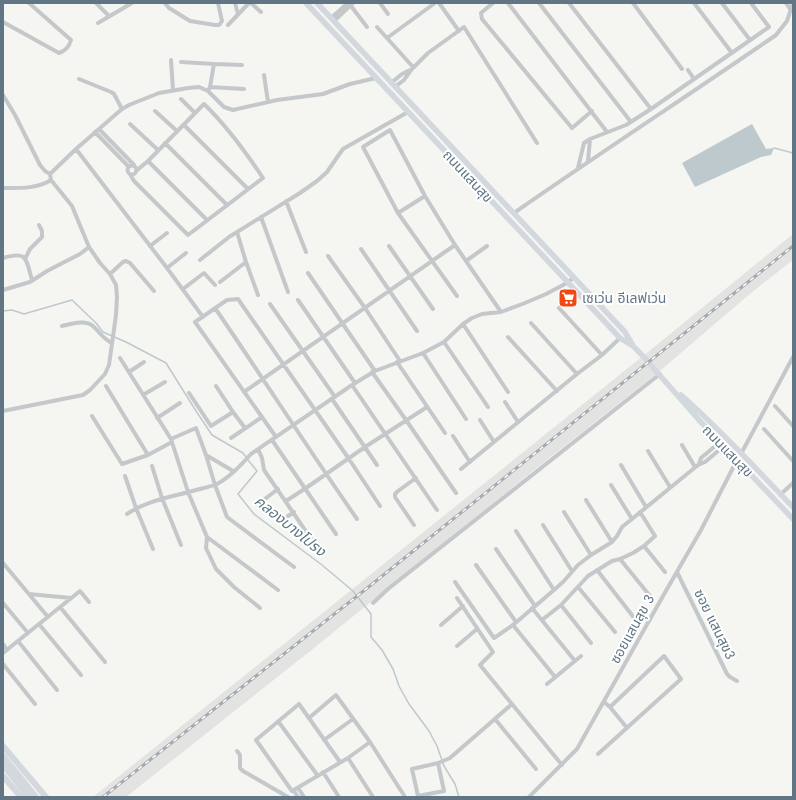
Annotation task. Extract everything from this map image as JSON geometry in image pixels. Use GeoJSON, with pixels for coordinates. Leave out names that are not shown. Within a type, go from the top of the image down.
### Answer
{"type":"FeatureCollection","features":[{"type":"Feature","properties":{"kind":"main road","name":"ถนนแสนสุข"},"geometry":{"type":"LineString","coordinates":[[306,3],[567,283],[620,338],[633,346]]}},
{"type":"Feature","properties":{"kind":"main road","name":"ถนนแสนสุข"},"geometry":{"type":"LineString","coordinates":[[317,3],[625,332],[633,346],[660,374],[665,382],[699,420],[793,519]]}},
{"type":"Feature","properties":{"kind":"main road"},"geometry":{"type":"LineString","coordinates":[[384,88],[393,85]]}},
{"type":"Feature","properties":{"kind":"main road"},"geometry":{"type":"LineString","coordinates":[[389,92],[393,85]]}},
{"type":"Feature","properties":{"kind":"main road","name":"ถนนแสนสุข"},"geometry":{"type":"LineString","coordinates":[[665,382],[705,416],[729,439],[793,507]]}},
{"type":"Feature","properties":{"kind":"main road"},"geometry":{"type":"LineString","coordinates":[[722,444],[729,439]]}},
{"type":"Feature","properties":{"kind":"main road"},"geometry":{"type":"LineString","coordinates":[[3,746],[46,797]]}},
{"type":"Feature","properties":{"kind":"main road"},"geometry":{"type":"LineString","coordinates":[[3,756],[36,797]]}},
{"type":"Feature","properties":{"kind":"main road"},"geometry":{"type":"LineString","coordinates":[[3,765],[29,797]]}},
{"type":"Feature","properties":{"kind":"main road"},"geometry":{"type":"LineString","coordinates":[[3,776],[21,797]]}},
{"type":"Feature","properties":{"kind":"street"},"geometry":{"type":"LineString","coordinates":[[3,22],[59,53],[64,51],[70,44],[71,40],[29,3]]}},
{"type":"Feature","properties":{"kind":"street"},"geometry":{"type":"LineString","coordinates":[[96,3],[109,16]]}},
{"type":"Feature","properties":{"kind":"street"},"geometry":{"type":"LineString","coordinates":[[98,23],[132,3]]}},
{"type":"Feature","properties":{"kind":"street"},"geometry":{"type":"LineString","coordinates":[[165,3],[169,8],[190,21],[215,26],[219,25],[222,20],[218,3]]}},
{"type":"Feature","properties":{"kind":"street"},"geometry":{"type":"LineString","coordinates":[[235,3],[238,14]]}},
{"type":"Feature","properties":{"kind":"street"},"geometry":{"type":"LineString","coordinates":[[228,25],[250,3],[261,12]]}},
{"type":"Feature","properties":{"kind":"street"},"geometry":{"type":"LineString","coordinates":[[380,3],[388,14]]}},
{"type":"Feature","properties":{"kind":"street"},"geometry":{"type":"LineString","coordinates":[[387,38],[436,3]]}},
{"type":"Feature","properties":{"kind":"street"},"geometry":{"type":"LineString","coordinates":[[439,3],[459,31]]}},
{"type":"Feature","properties":{"kind":"street"},"geometry":{"type":"LineString","coordinates":[[493,3],[481,13],[482,19],[572,128],[592,112]]}},
{"type":"Feature","properties":{"kind":"street"},"geometry":{"type":"LineString","coordinates":[[508,3],[607,132]]}},
{"type":"Feature","properties":{"kind":"street"},"geometry":{"type":"LineString","coordinates":[[539,3],[630,122]]}},
{"type":"Feature","properties":{"kind":"street"},"geometry":{"type":"LineString","coordinates":[[569,3],[651,109]]}},
{"type":"Feature","properties":{"kind":"street"},"geometry":{"type":"LineString","coordinates":[[633,3],[682,69]]}},
{"type":"Feature","properties":{"kind":"street"},"geometry":{"type":"LineString","coordinates":[[694,3],[732,53]]}},
{"type":"Feature","properties":{"kind":"street"},"geometry":{"type":"LineString","coordinates":[[722,3],[750,40]]}},
{"type":"Feature","properties":{"kind":"street"},"geometry":{"type":"LineString","coordinates":[[578,168],[584,143],[590,139],[626,125],[769,27],[751,3]]}},
{"type":"Feature","properties":{"kind":"street"},"geometry":{"type":"LineString","coordinates":[[786,3],[790,9]]}},
{"type":"Feature","properties":{"kind":"street"},"geometry":{"type":"LineString","coordinates":[[514,214],[578,168],[776,35],[787,21],[793,3]]}},
{"type":"Feature","properties":{"kind":"street"},"geometry":{"type":"LineString","coordinates":[[332,19],[349,4],[367,27]]}},
{"type":"Feature","properties":{"kind":"street"},"geometry":{"type":"LineString","coordinates":[[377,27],[412,69]]}},
{"type":"Feature","properties":{"kind":"street"},"geometry":{"type":"LineString","coordinates":[[393,85],[406,78],[412,69],[428,53],[464,27],[536,143]]}},
{"type":"Feature","properties":{"kind":"street"},"geometry":{"type":"LineString","coordinates":[[171,60],[173,90]]}},
{"type":"Feature","properties":{"kind":"street"},"geometry":{"type":"LineString","coordinates":[[181,62],[242,65]]}},
{"type":"Feature","properties":{"kind":"street"},"geometry":{"type":"LineString","coordinates":[[209,89],[214,64]]}},
{"type":"Feature","properties":{"kind":"street"},"geometry":{"type":"LineString","coordinates":[[688,70],[694,79]]}},
{"type":"Feature","properties":{"kind":"street"},"geometry":{"type":"LineString","coordinates":[[264,75],[268,102]]}},
{"type":"Feature","properties":{"kind":"street"},"geometry":{"type":"LineString","coordinates":[[209,89],[224,107],[233,110],[277,100],[323,94],[350,84],[376,78]]}},
{"type":"Feature","properties":{"kind":"street"},"geometry":{"type":"LineString","coordinates":[[79,79],[114,94],[122,108]]}},
{"type":"Feature","properties":{"kind":"street"},"geometry":{"type":"LineString","coordinates":[[50,174],[122,108],[159,93],[173,90],[199,87],[209,89],[244,89]]}},
{"type":"Feature","properties":{"kind":"street"},"geometry":{"type":"LineString","coordinates":[[3,95],[15,115],[40,165],[50,174],[51,180],[72,206],[89,247],[110,274],[116,285],[117,298],[109,365],[105,374],[90,390],[83,395],[3,411]]}},
{"type":"Feature","properties":{"kind":"street"},"geometry":{"type":"LineString","coordinates":[[181,99],[195,113]]}},
{"type":"Feature","properties":{"kind":"street"},"geometry":{"type":"LineString","coordinates":[[97,130],[128,166],[127,170],[134,181],[188,235],[263,178],[246,152],[225,126],[204,104],[148,161],[133,174],[130,174]]}},
{"type":"Feature","properties":{"kind":"street"},"geometry":{"type":"LineString","coordinates":[[155,111],[177,131]]}},
{"type":"Feature","properties":{"kind":"street"},"geometry":{"type":"LineString","coordinates":[[200,260],[237,232],[324,175],[343,149],[408,112]]}},
{"type":"Feature","properties":{"kind":"street"},"geometry":{"type":"LineString","coordinates":[[130,124],[158,150]]}},
{"type":"Feature","properties":{"kind":"street"},"geometry":{"type":"LineString","coordinates":[[184,125],[248,189]]}},
{"type":"Feature","properties":{"kind":"street"},"geometry":{"type":"LineString","coordinates":[[97,130],[134,165],[136,171]]}},
{"type":"Feature","properties":{"kind":"street"},"geometry":{"type":"LineString","coordinates":[[457,296],[398,213],[363,147],[390,130],[425,196],[455,245],[501,312]]}},
{"type":"Feature","properties":{"kind":"street"},"geometry":{"type":"LineString","coordinates":[[588,162],[590,139]]}},
{"type":"Feature","properties":{"kind":"street"},"geometry":{"type":"LineString","coordinates":[[166,143],[227,205]]}},
{"type":"Feature","properties":{"kind":"street"},"geometry":{"type":"LineString","coordinates":[[76,149],[203,317]]}},
{"type":"Feature","properties":{"kind":"street"},"geometry":{"type":"LineString","coordinates":[[148,161],[207,220]]}},
{"type":"Feature","properties":{"kind":"street"},"geometry":{"type":"LineString","coordinates":[[128,166],[134,165]]}},
{"type":"Feature","properties":{"kind":"street"},"geometry":{"type":"LineString","coordinates":[[3,188],[28,188],[51,180]]}},
{"type":"Feature","properties":{"kind":"street"},"geometry":{"type":"LineString","coordinates":[[398,213],[425,196]]}},
{"type":"Feature","properties":{"kind":"street"},"geometry":{"type":"LineString","coordinates":[[286,201],[306,252]]}},
{"type":"Feature","properties":{"kind":"street"},"geometry":{"type":"LineString","coordinates":[[261,217],[288,292]]}},
{"type":"Feature","properties":{"kind":"street"},"geometry":{"type":"LineString","coordinates":[[25,259],[30,249],[42,237],[42,231],[39,225]]}},
{"type":"Feature","properties":{"kind":"street"},"geometry":{"type":"LineString","coordinates":[[237,232],[258,294]]}},
{"type":"Feature","properties":{"kind":"street"},"geometry":{"type":"LineString","coordinates":[[150,246],[168,233]]}},
{"type":"Feature","properties":{"kind":"street"},"geometry":{"type":"LineString","coordinates":[[244,392],[455,245]]}},
{"type":"Feature","properties":{"kind":"street"},"geometry":{"type":"LineString","coordinates":[[389,246],[433,309]]}},
{"type":"Feature","properties":{"kind":"street"},"geometry":{"type":"LineString","coordinates":[[466,261],[487,246]]}},
{"type":"Feature","properties":{"kind":"street"},"geometry":{"type":"LineString","coordinates":[[3,290],[32,280],[80,254],[89,247]]}},
{"type":"Feature","properties":{"kind":"street"},"geometry":{"type":"LineString","coordinates":[[361,249],[416,331]]}},
{"type":"Feature","properties":{"kind":"street"},"geometry":{"type":"LineString","coordinates":[[167,268],[186,253]]}},
{"type":"Feature","properties":{"kind":"street"},"geometry":{"type":"LineString","coordinates":[[3,258],[17,254],[21,255],[25,259],[32,280]]}},
{"type":"Feature","properties":{"kind":"street"},"geometry":{"type":"LineString","coordinates":[[328,256],[365,308],[445,433]]}},
{"type":"Feature","properties":{"kind":"street"},"geometry":{"type":"LineString","coordinates":[[110,274],[126,261],[130,263],[154,291]]}},
{"type":"Feature","properties":{"kind":"street"},"geometry":{"type":"LineString","coordinates":[[220,282],[246,262]]}},
{"type":"Feature","properties":{"kind":"street"},"geometry":{"type":"LineString","coordinates":[[308,272],[456,493]]}},
{"type":"Feature","properties":{"kind":"street"},"geometry":{"type":"LineString","coordinates":[[183,290],[204,273],[215,285]]}},
{"type":"Feature","properties":{"kind":"street"},"geometry":{"type":"LineString","coordinates":[[127,514],[136,508],[162,498],[215,485],[224,480],[251,454],[374,371],[423,353],[444,342],[463,324],[472,318],[482,314],[501,312],[546,294],[567,283],[573,278]]}},
{"type":"Feature","properties":{"kind":"street"},"geometry":{"type":"LineString","coordinates":[[336,534],[262,417],[195,322],[227,300],[238,299],[380,506]]}},
{"type":"Feature","properties":{"kind":"street"},"geometry":{"type":"LineString","coordinates":[[298,300],[324,337],[437,510]]}},
{"type":"Feature","properties":{"kind":"street"},"geometry":{"type":"LineString","coordinates":[[270,304],[303,351],[377,465]]}},
{"type":"Feature","properties":{"kind":"street"},"geometry":{"type":"LineString","coordinates":[[215,308],[357,519]]}},
{"type":"Feature","properties":{"kind":"street"},"geometry":{"type":"LineString","coordinates":[[559,308],[602,355]]}},
{"type":"Feature","properties":{"kind":"street"},"geometry":{"type":"LineString","coordinates":[[62,326],[76,322],[86,323],[92,325],[105,340],[112,342]]}},
{"type":"Feature","properties":{"kind":"street"},"geometry":{"type":"LineString","coordinates":[[531,323],[577,374]]}},
{"type":"Feature","properties":{"kind":"street"},"geometry":{"type":"LineString","coordinates":[[463,324],[508,392]]}},
{"type":"Feature","properties":{"kind":"street"},"geometry":{"type":"LineString","coordinates":[[508,337],[557,391]]}},
{"type":"Feature","properties":{"kind":"street"},"geometry":{"type":"LineString","coordinates":[[461,469],[602,355],[620,338]]}},
{"type":"Feature","properties":{"kind":"street"},"geometry":{"type":"LineString","coordinates":[[444,342],[488,407]]}},
{"type":"Feature","properties":{"kind":"street"},"geometry":{"type":"LineString","coordinates":[[423,353],[466,419]]}},
{"type":"Feature","properties":{"kind":"street"},"geometry":{"type":"LineString","coordinates":[[742,452],[793,357]]}},
{"type":"Feature","properties":{"kind":"street"},"geometry":{"type":"LineString","coordinates":[[120,358],[171,441],[188,492],[207,537],[206,548],[216,569],[234,588],[260,608]]}},
{"type":"Feature","properties":{"kind":"street"},"geometry":{"type":"LineString","coordinates":[[129,372],[144,362]]}},
{"type":"Feature","properties":{"kind":"street"},"geometry":{"type":"LineString","coordinates":[[373,603],[660,374]]}},
{"type":"Feature","properties":{"kind":"street"},"geometry":{"type":"LineString","coordinates":[[143,395],[165,382]]}},
{"type":"Feature","properties":{"kind":"street"},"geometry":{"type":"LineString","coordinates":[[106,386],[148,455]]}},
{"type":"Feature","properties":{"kind":"street"},"geometry":{"type":"LineString","coordinates":[[216,386],[244,428]]}},
{"type":"Feature","properties":{"kind":"street"},"geometry":{"type":"LineString","coordinates":[[189,393],[211,426],[233,412]]}},
{"type":"Feature","properties":{"kind":"street"},"geometry":{"type":"LineString","coordinates":[[505,402],[518,422]]}},
{"type":"Feature","properties":{"kind":"street"},"geometry":{"type":"LineString","coordinates":[[157,418],[180,403]]}},
{"type":"Feature","properties":{"kind":"street"},"geometry":{"type":"LineString","coordinates":[[775,406],[793,426]]}},
{"type":"Feature","properties":{"kind":"street"},"geometry":{"type":"LineString","coordinates":[[286,501],[427,407]]}},
{"type":"Feature","properties":{"kind":"street"},"geometry":{"type":"LineString","coordinates":[[92,416],[122,464],[148,455],[196,428],[227,516],[294,567]]}},
{"type":"Feature","properties":{"kind":"street"},"geometry":{"type":"LineString","coordinates":[[231,438],[262,417]]}},
{"type":"Feature","properties":{"kind":"street"},"geometry":{"type":"LineString","coordinates":[[480,420],[494,442]]}},
{"type":"Feature","properties":{"kind":"street"},"geometry":{"type":"LineString","coordinates":[[764,429],[793,460]]}},
{"type":"Feature","properties":{"kind":"street"},"geometry":{"type":"LineString","coordinates":[[453,436],[470,462]]}},
{"type":"Feature","properties":{"kind":"street"},"geometry":{"type":"LineString","coordinates":[[455,582],[494,638],[515,623],[554,590],[578,565],[612,542],[622,527],[670,487],[697,466],[705,462],[722,444]]}},
{"type":"Feature","properties":{"kind":"street"},"geometry":{"type":"LineString","coordinates":[[682,445],[697,466]]}},
{"type":"Feature","properties":{"kind":"street"},"geometry":{"type":"LineString","coordinates":[[258,449],[262,458],[264,470],[318,548]]}},
{"type":"Feature","properties":{"kind":"street"},"geometry":{"type":"LineString","coordinates":[[648,451],[670,487]]}},
{"type":"Feature","properties":{"kind":"street"},"geometry":{"type":"LineString","coordinates":[[206,455],[233,471]]}},
{"type":"Feature","properties":{"kind":"street","name":"ซอยแสนสุข 3"},"geometry":{"type":"LineString","coordinates":[[530,797],[577,750],[701,530],[737,460]]}},
{"type":"Feature","properties":{"kind":"street"},"geometry":{"type":"LineString","coordinates":[[621,465],[646,507]]}},
{"type":"Feature","properties":{"kind":"street"},"geometry":{"type":"LineString","coordinates":[[152,466],[162,498],[181,545]]}},
{"type":"Feature","properties":{"kind":"street"},"geometry":{"type":"LineString","coordinates":[[125,476],[136,508],[153,548]]}},
{"type":"Feature","properties":{"kind":"street"},"geometry":{"type":"LineString","coordinates":[[414,525],[395,494],[416,478]]}},
{"type":"Feature","properties":{"kind":"street"},"geometry":{"type":"LineString","coordinates":[[781,494],[793,483]]}},
{"type":"Feature","properties":{"kind":"street"},"geometry":{"type":"LineString","coordinates":[[611,485],[632,519]]}},
{"type":"Feature","properties":{"kind":"street"},"geometry":{"type":"LineString","coordinates":[[256,505],[278,489]]}},
{"type":"Feature","properties":{"kind":"street"},"geometry":{"type":"LineString","coordinates":[[586,500],[612,542]]}},
{"type":"Feature","properties":{"kind":"street"},"geometry":{"type":"LineString","coordinates":[[281,521],[294,512]]}},
{"type":"Feature","properties":{"kind":"street"},"geometry":{"type":"LineString","coordinates":[[564,512],[591,555]]}},
{"type":"Feature","properties":{"kind":"street"},"geometry":{"type":"LineString","coordinates":[[542,620],[561,605],[588,576],[612,561],[634,553],[655,536],[640,512]]}},
{"type":"Feature","properties":{"kind":"street"},"geometry":{"type":"LineString","coordinates":[[543,525],[572,571]]}},
{"type":"Feature","properties":{"kind":"street"},"geometry":{"type":"LineString","coordinates":[[516,531],[554,590]]}},
{"type":"Feature","properties":{"kind":"street"},"geometry":{"type":"LineString","coordinates":[[207,537],[278,590]]}},
{"type":"Feature","properties":{"kind":"street"},"geometry":{"type":"LineString","coordinates":[[644,546],[665,572]]}},
{"type":"Feature","properties":{"kind":"street"},"geometry":{"type":"LineString","coordinates":[[496,549],[542,620],[574,661]]}},
{"type":"Feature","properties":{"kind":"street"},"geometry":{"type":"LineString","coordinates":[[620,559],[650,596]]}},
{"type":"Feature","properties":{"kind":"street"},"geometry":{"type":"LineString","coordinates":[[3,563],[48,616]]}},
{"type":"Feature","properties":{"kind":"street"},"geometry":{"type":"LineString","coordinates":[[476,564],[515,623],[555,677]]}},
{"type":"Feature","properties":{"kind":"street"},"geometry":{"type":"LineString","coordinates":[[597,570],[636,619]]}},
{"type":"Feature","properties":{"kind":"street","name":"ซอย แสนสุข3"},"geometry":{"type":"LineString","coordinates":[[677,572],[727,674],[737,681]]}},
{"type":"Feature","properties":{"kind":"street"},"geometry":{"type":"LineString","coordinates":[[578,587],[615,632]]}},
{"type":"Feature","properties":{"kind":"street"},"geometry":{"type":"LineString","coordinates":[[3,653],[80,591],[89,602]]}},
{"type":"Feature","properties":{"kind":"street"},"geometry":{"type":"LineString","coordinates":[[29,594],[71,598]]}},
{"type":"Feature","properties":{"kind":"street"},"geometry":{"type":"LineString","coordinates":[[457,598],[493,652],[480,665],[562,765]]}},
{"type":"Feature","properties":{"kind":"street"},"geometry":{"type":"LineString","coordinates":[[3,603],[28,633]]}},
{"type":"Feature","properties":{"kind":"street"},"geometry":{"type":"LineString","coordinates":[[561,605],[591,643]]}},
{"type":"Feature","properties":{"kind":"street"},"geometry":{"type":"LineString","coordinates":[[441,625],[463,606]]}},
{"type":"Feature","properties":{"kind":"street"},"geometry":{"type":"LineString","coordinates":[[60,607],[105,662]]}},
{"type":"Feature","properties":{"kind":"street"},"geometry":{"type":"LineString","coordinates":[[39,624],[81,675]]}},
{"type":"Feature","properties":{"kind":"street"},"geometry":{"type":"LineString","coordinates":[[457,646],[478,628]]}},
{"type":"Feature","properties":{"kind":"street"},"geometry":{"type":"LineString","coordinates":[[18,641],[57,690]]}},
{"type":"Feature","properties":{"kind":"street"},"geometry":{"type":"LineString","coordinates":[[3,644],[7,650]]}},
{"type":"Feature","properties":{"kind":"street"},"geometry":{"type":"LineString","coordinates":[[547,684],[581,656]]}},
{"type":"Feature","properties":{"kind":"street"},"geometry":{"type":"LineString","coordinates":[[598,754],[681,679],[664,656],[610,706]]}},
{"type":"Feature","properties":{"kind":"street"},"geometry":{"type":"LineString","coordinates":[[3,664],[35,704]]}},
{"type":"Feature","properties":{"kind":"street"},"geometry":{"type":"LineString","coordinates":[[309,718],[336,695],[370,742],[405,797]]}},
{"type":"Feature","properties":{"kind":"street"},"geometry":{"type":"LineString","coordinates":[[604,702],[610,706],[627,728]]}},
{"type":"Feature","properties":{"kind":"street"},"geometry":{"type":"LineString","coordinates":[[298,797],[294,790],[292,791],[256,740],[299,704],[340,762]]}},
{"type":"Feature","properties":{"kind":"street"},"geometry":{"type":"LineString","coordinates":[[439,763],[444,791],[418,796],[412,769],[439,763],[450,758],[512,704]]}},
{"type":"Feature","properties":{"kind":"street"},"geometry":{"type":"LineString","coordinates":[[324,740],[353,718]]}},
{"type":"Feature","properties":{"kind":"street"},"geometry":{"type":"LineString","coordinates":[[495,719],[536,769]]}},
{"type":"Feature","properties":{"kind":"street"},"geometry":{"type":"LineString","coordinates":[[278,722],[318,776]]}},
{"type":"Feature","properties":{"kind":"street"},"geometry":{"type":"LineString","coordinates":[[294,790],[348,758],[370,742]]}},
{"type":"Feature","properties":{"kind":"street"},"geometry":{"type":"LineString","coordinates":[[236,751],[240,755],[240,768],[288,797]]}},
{"type":"Feature","properties":{"kind":"street"},"geometry":{"type":"LineString","coordinates":[[348,758],[373,797]]}},
{"type":"Feature","properties":{"kind":"street"},"geometry":{"type":"LineString","coordinates":[[323,772],[339,797]]}},
{"type":"Feature","properties":{"kind":"street"},"geometry":{"type":"LineString","coordinates":[[298,788],[304,797]]}},
{"type":"Feature","properties":{"kind":"shaded area"},"geometry":{"type":"Polygon","coordinates":[[[752,124],[766,149],[774,148],[771,155],[761,157],[695,187],[682,163],[752,124]]]}},
{"type":"Feature","properties":{"kind":"shaded area"},"geometry":{"type":"Polygon","coordinates":[[[793,234],[793,260],[751,293],[655,375],[539,466],[309,652],[126,797],[93,797],[648,352],[793,234]]]}},
{"type":"Feature","properties":{"kind":"waterway"},"geometry":{"type":"LineString","coordinates":[[774,148],[793,153]]}},
{"type":"Feature","properties":{"kind":"waterway","name":"คลองบางโปรง"},"geometry":{"type":"LineString","coordinates":[[3,311],[12,310],[24,314],[72,300],[96,323],[103,332],[166,363],[212,435],[243,453],[246,457]]}},
{"type":"Feature","properties":{"kind":"waterway","name":"คลองบางโปรง"},"geometry":{"type":"LineString","coordinates":[[248,460],[257,471],[238,494],[254,514],[322,565],[353,591],[371,614],[371,637],[382,650],[393,669],[399,686],[409,704],[429,731],[437,746],[444,766],[455,784],[459,797]]}},
{"type":"Feature","properties":{"kind":"railway"},"geometry":{"type":"LineString","coordinates":[[103,797],[361,593],[793,246]]}},
{"type":"Feature","properties":{"kind":"place","name":"เซเว่น อีเลฟเว่น"},"geometry":{"type":"Point","coordinates":[568,298]}}]}
